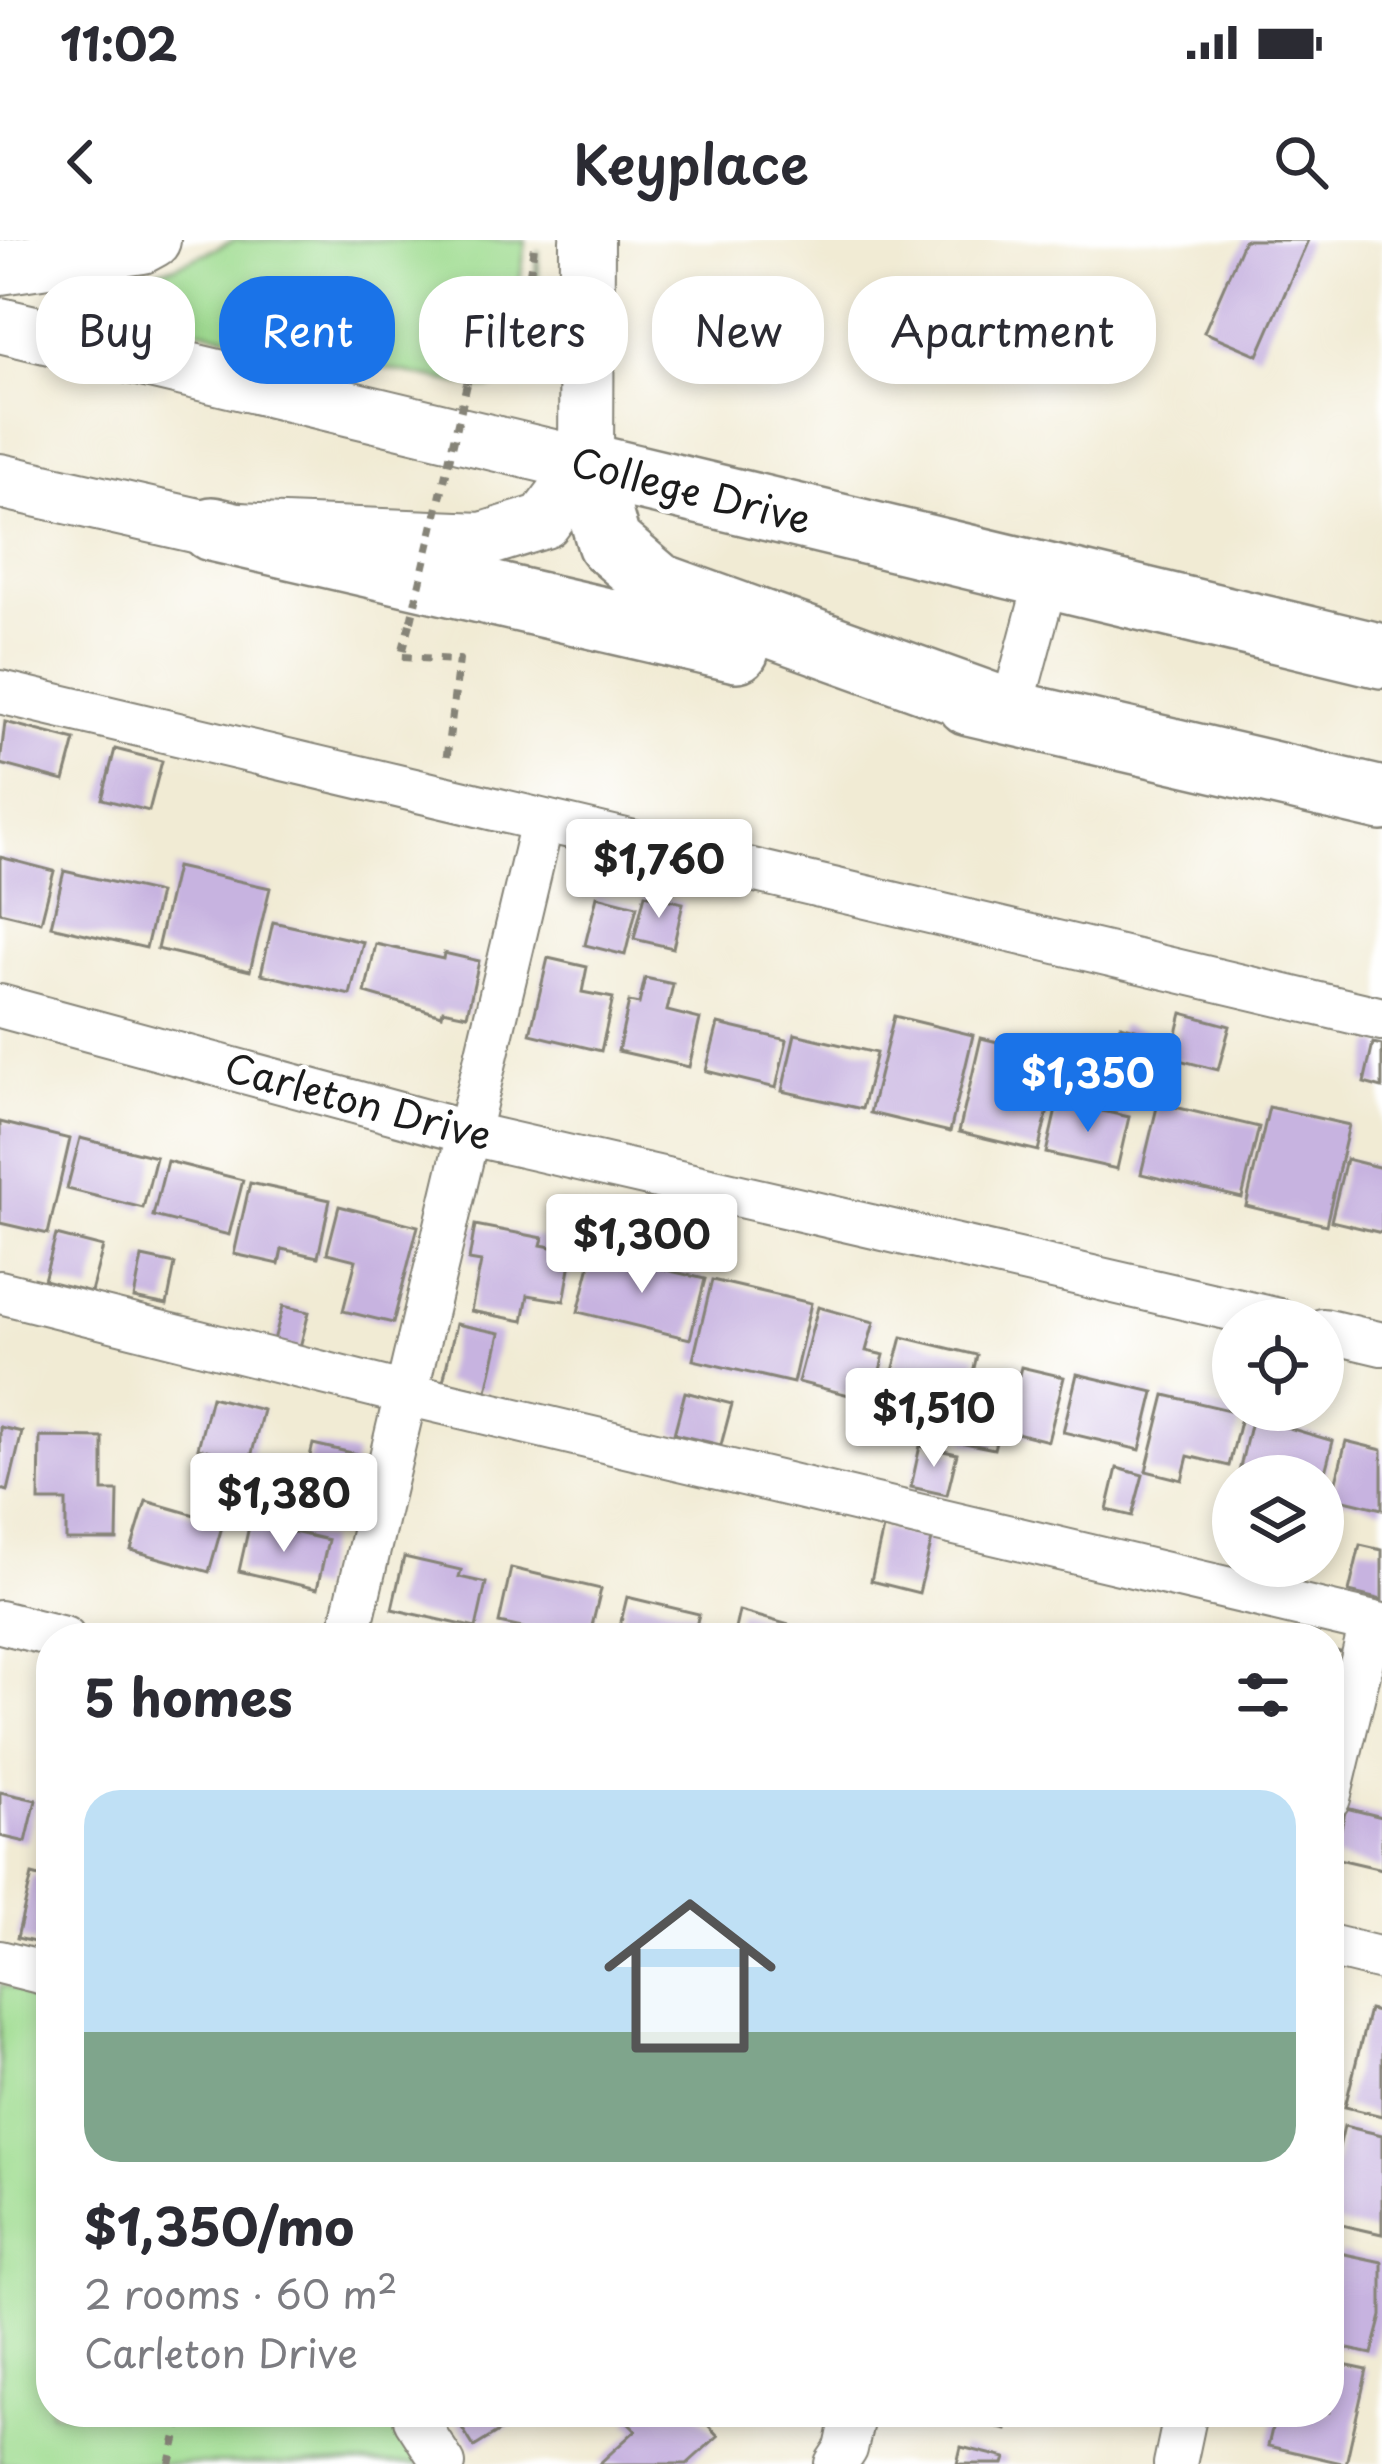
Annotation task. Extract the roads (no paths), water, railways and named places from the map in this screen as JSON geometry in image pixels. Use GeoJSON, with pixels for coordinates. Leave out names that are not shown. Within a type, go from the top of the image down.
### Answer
{"type":"FeatureCollection","features":[{"type":"Feature","properties":{"kind":"highway","name":"College Drive"},"geometry":{"type":"LineString","coordinates":[[586,465],[1382,656]]}},
{"type":"Feature","properties":{"kind":"highway"},"geometry":{"type":"LineString","coordinates":[[586,465],[609,543],[658,585],[1011,712]]}},
{"type":"Feature","properties":{"kind":"highway"},"geometry":{"type":"LineString","coordinates":[[212,530],[1382,799]]}},
{"type":"Feature","properties":{"kind":"main road"},"geometry":{"type":"LineString","coordinates":[[0,267],[142,246],[153,240]]}},
{"type":"Feature","properties":{"kind":"main road"},"geometry":{"type":"LineString","coordinates":[[0,481],[212,530],[483,540],[544,521],[586,465],[587,240]]}},
{"type":"Feature","properties":{"kind":"main road","name":"College Drive"},"geometry":{"type":"LineString","coordinates":[[0,325],[586,465]]}},
{"type":"Feature","properties":{"kind":"street"},"geometry":{"type":"LineString","coordinates":[[1011,712],[1047,578]]}},
{"type":"Feature","properties":{"kind":"street"},"geometry":{"type":"LineString","coordinates":[[0,692],[1382,1019]]}},
{"type":"Feature","properties":{"kind":"street"},"geometry":{"type":"LineString","coordinates":[[352,1623],[542,822]]}},
{"type":"Feature","properties":{"kind":"street","name":"Carleton Drive"},"geometry":{"type":"LineString","coordinates":[[0,1006],[470,1133],[1212,1305]]}},
{"type":"Feature","properties":{"kind":"street"},"geometry":{"type":"LineString","coordinates":[[0,1292],[407,1394],[1377,1624],[1344,1744]]}},
{"type":"Feature","properties":{"kind":"street"},"geometry":{"type":"LineString","coordinates":[[1344,1335],[1382,1344]]}},
{"type":"Feature","properties":{"kind":"street"},"geometry":{"type":"LineString","coordinates":[[0,1622],[36,1631]]}},
{"type":"Feature","properties":{"kind":"street"},"geometry":{"type":"LineString","coordinates":[[1344,1950],[1382,1959]]}},
{"type":"Feature","properties":{"kind":"street"},"geometry":{"type":"LineString","coordinates":[[0,1962],[36,1971]]}},
{"type":"Feature","properties":{"kind":"street"},"geometry":{"type":"LineString","coordinates":[[420,2427],[444,2464]]}},
{"type":"Feature","properties":{"kind":"street"},"geometry":{"type":"LineString","coordinates":[[836,2464],[846,2449],[851,2427]]}},
{"type":"Feature","properties":{"kind":"street"},"geometry":{"type":"LineString","coordinates":[[1175,2464],[1183,2427]]}}]}
